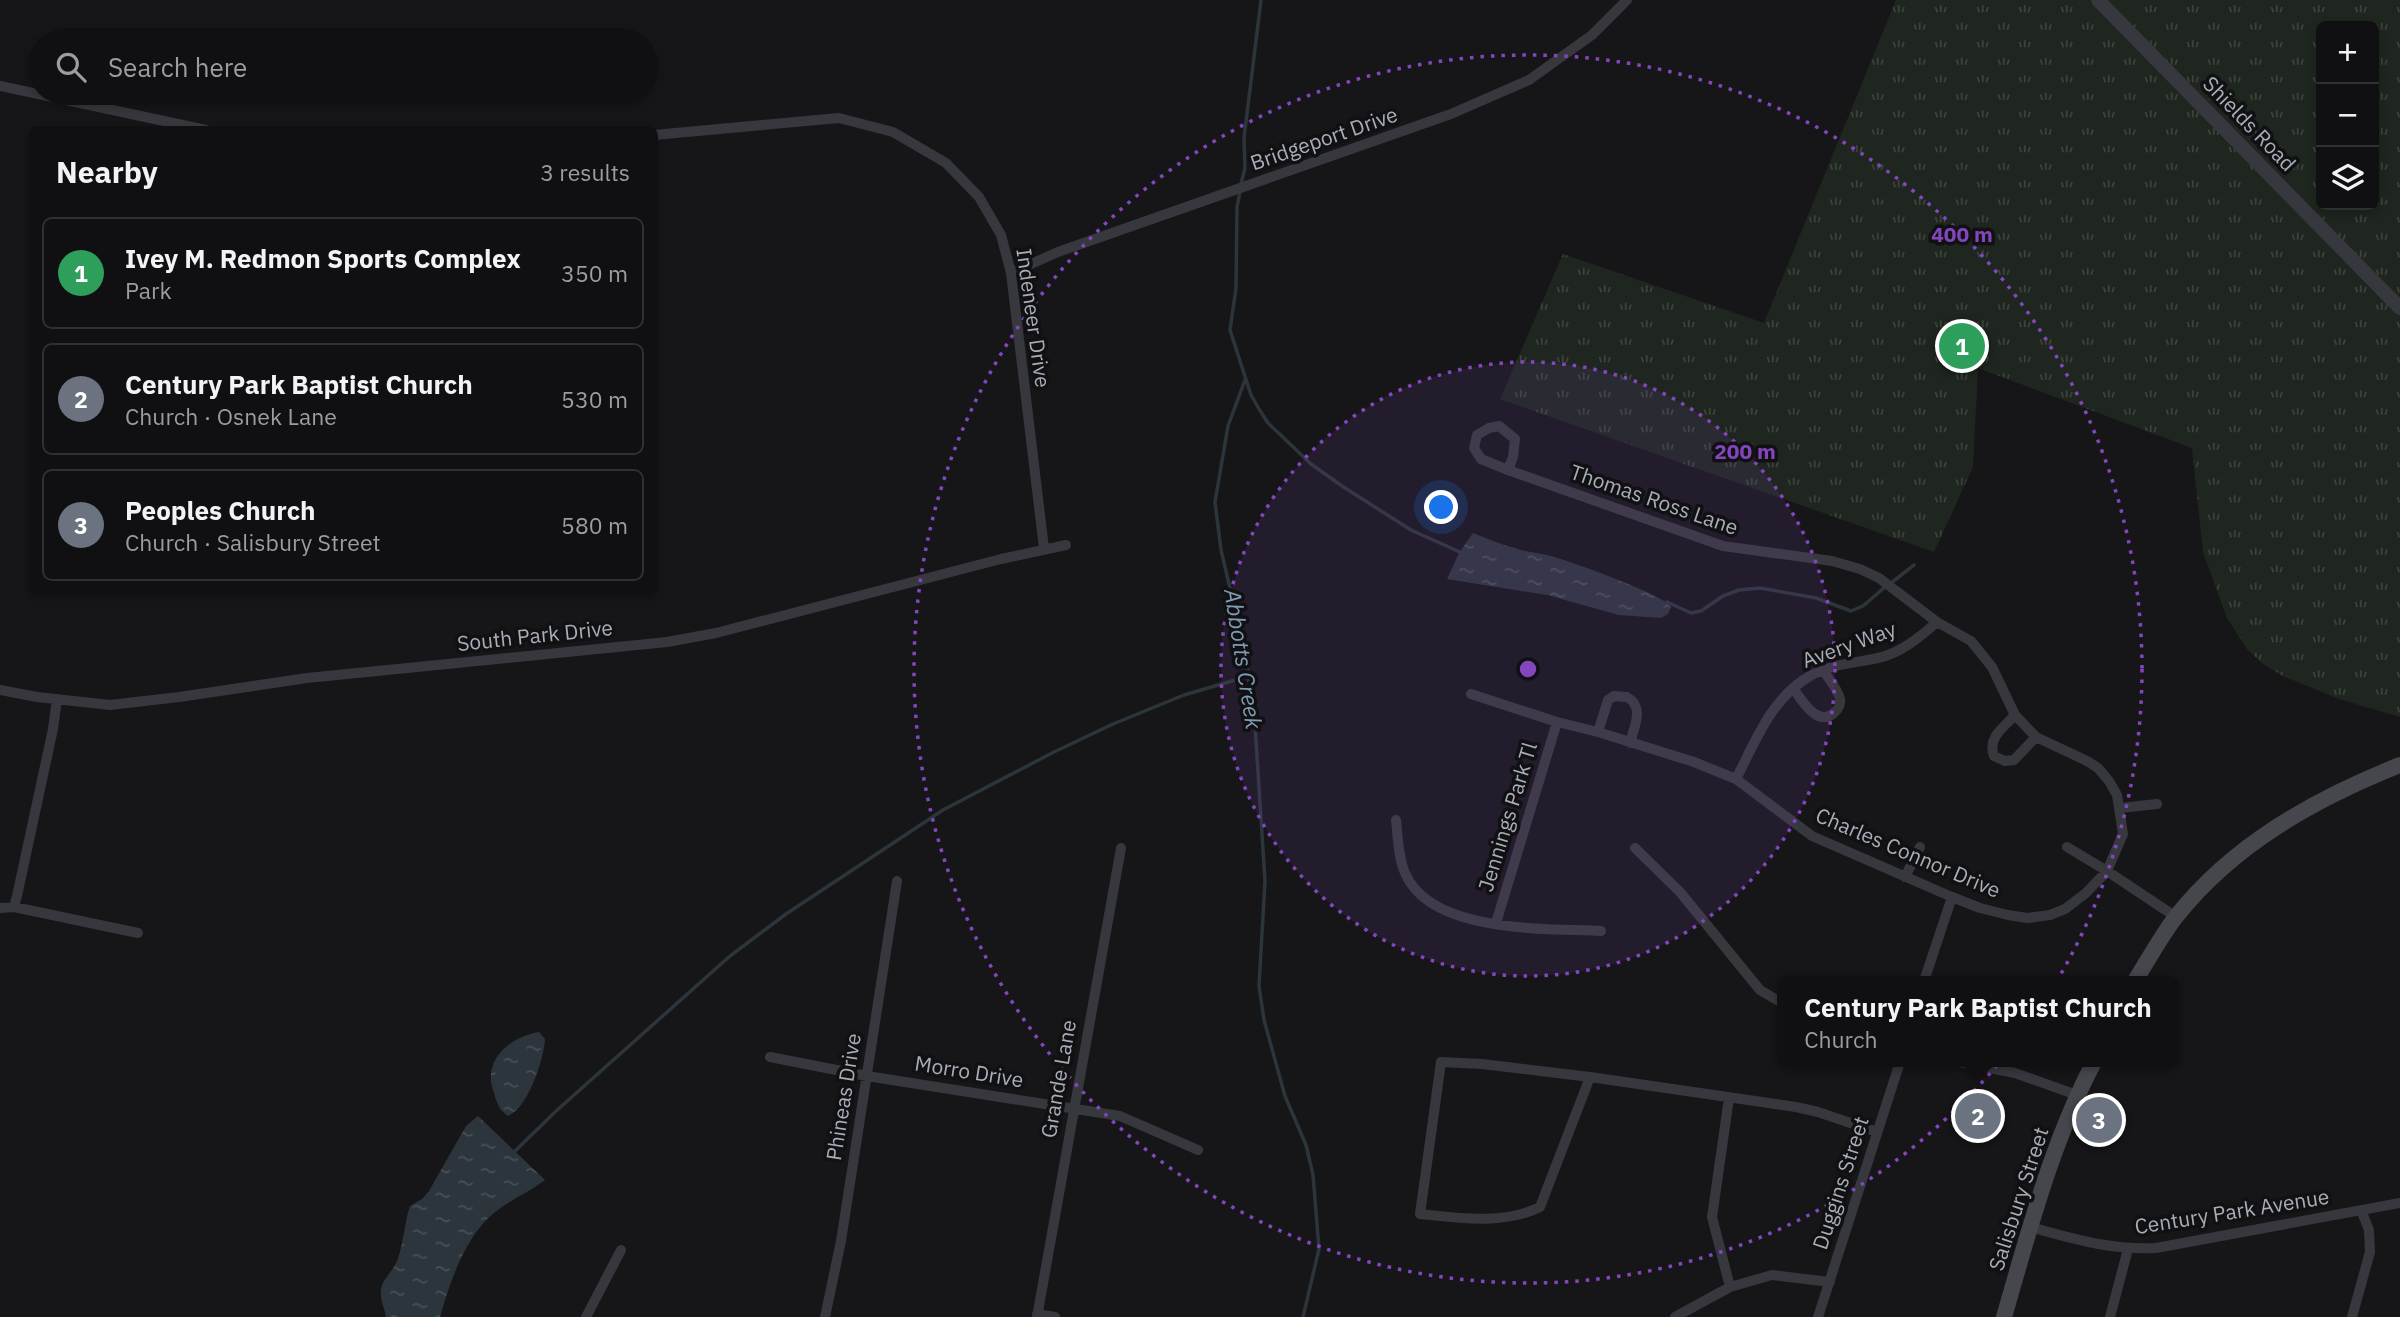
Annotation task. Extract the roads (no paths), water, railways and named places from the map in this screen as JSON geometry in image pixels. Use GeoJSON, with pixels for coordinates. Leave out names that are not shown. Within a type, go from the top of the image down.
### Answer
{"type":"FeatureCollection","features":[{"type":"Feature","properties":{"kind":"main road"},"geometry":{"type":"LineString","coordinates":[[2138,976],[2176,917],[2208,881],[2243,849],[2281,822],[2361,780],[2400,765]]}},
{"type":"Feature","properties":{"kind":"main road","name":"Salisbury Street"},"geometry":{"type":"LineString","coordinates":[[2004,1317],[2030,1227],[2077,1095],[2091,1067]]}},
{"type":"Feature","properties":{"kind":"street","name":"Bridgeport Drive"},"geometry":{"type":"LineString","coordinates":[[1011,274],[1058,252],[1451,114],[1529,80],[1592,35],[1627,0]]}},
{"type":"Feature","properties":{"kind":"street","name":"Shields Road"},"geometry":{"type":"LineString","coordinates":[[2098,0],[2400,308]]}},
{"type":"Feature","properties":{"kind":"street"},"geometry":{"type":"LineString","coordinates":[[0,86],[28,92]]}},
{"type":"Feature","properties":{"kind":"street"},"geometry":{"type":"LineString","coordinates":[[89,105],[187,126]]}},
{"type":"Feature","properties":{"kind":"street","name":"Indeneer Drive"},"geometry":{"type":"LineString","coordinates":[[658,135],[839,118],[893,132],[946,163],[979,197],[1001,235],[1011,274],[1044,548]]}},
{"type":"Feature","properties":{"kind":"street","name":"Thomas Ross Lane"},"geometry":{"type":"LineString","coordinates":[[1508,470],[1723,546],[1832,561],[1879,578],[1937,622],[1971,641],[1992,667],[2015,715],[2036,737],[2098,768],[2114,788],[2123,834],[2107,871]]}},
{"type":"Feature","properties":{"kind":"street","name":"South Park Drive"},"geometry":{"type":"LineString","coordinates":[[0,690],[110,705],[307,678],[484,662],[693,638],[1066,544]]}},
{"type":"Feature","properties":{"kind":"street","name":"Avery Way"},"geometry":{"type":"LineString","coordinates":[[1735,779],[1772,711],[1793,688],[1823,670],[1881,658],[1917,640],[1937,622]]}},
{"type":"Feature","properties":{"kind":"street"},"geometry":{"type":"LineString","coordinates":[[1793,688],[1815,715],[1823,718],[1832,716],[1839,706],[1840,698],[1823,670]]}},
{"type":"Feature","properties":{"kind":"street","name":"Charles Connor Drive"},"geometry":{"type":"LineString","coordinates":[[1471,694],[1694,762],[1735,779],[1812,836],[1980,908],[2027,918],[2050,915],[2071,904],[2107,871]]}},
{"type":"Feature","properties":{"kind":"street"},"geometry":{"type":"LineString","coordinates":[[1598,733],[1608,700],[1614,696],[1627,697],[1637,705],[1638,713],[1630,743]]}},
{"type":"Feature","properties":{"kind":"street"},"geometry":{"type":"LineString","coordinates":[[14,907],[53,729],[57,699]]}},
{"type":"Feature","properties":{"kind":"street"},"geometry":{"type":"LineString","coordinates":[[2015,715],[1993,738],[1991,748],[1994,756],[2005,761],[2014,760],[2036,737]]}},
{"type":"Feature","properties":{"kind":"street","name":"Jennings Park Tl"},"geometry":{"type":"LineString","coordinates":[[1496,923],[1557,722]]}},
{"type":"Feature","properties":{"kind":"street"},"geometry":{"type":"LineString","coordinates":[[2120,808],[2157,804]]}},
{"type":"Feature","properties":{"kind":"street"},"geometry":{"type":"LineString","coordinates":[[1396,820],[1405,873],[1421,897],[1444,911],[1523,927],[1601,931]]}},
{"type":"Feature","properties":{"kind":"street"},"geometry":{"type":"LineString","coordinates":[[1905,877],[1920,847]]}},
{"type":"Feature","properties":{"kind":"street"},"geometry":{"type":"LineString","coordinates":[[2067,847],[2176,917]]}},
{"type":"Feature","properties":{"kind":"street","name":"Grande Lane"},"geometry":{"type":"LineString","coordinates":[[1037,1315],[1121,848]]}},
{"type":"Feature","properties":{"kind":"street"},"geometry":{"type":"LineString","coordinates":[[1635,848],[1680,892],[1760,990],[1777,1000]]}},
{"type":"Feature","properties":{"kind":"street","name":"Phineas Drive"},"geometry":{"type":"LineString","coordinates":[[825,1317],[841,1241],[897,881]]}},
{"type":"Feature","properties":{"kind":"street"},"geometry":{"type":"LineString","coordinates":[[1926,976],[1952,897]]}},
{"type":"Feature","properties":{"kind":"street"},"geometry":{"type":"LineString","coordinates":[[0,908],[32,910],[138,933]]}},
{"type":"Feature","properties":{"kind":"street","name":"Morro Drive"},"geometry":{"type":"LineString","coordinates":[[771,1056],[867,1076],[1120,1116],[1198,1150]]}},
{"type":"Feature","properties":{"kind":"street"},"geometry":{"type":"LineString","coordinates":[[1590,1077],[1540,1207],[1528,1213],[1475,1220],[1420,1214],[1441,1062],[1482,1064],[1590,1077],[1796,1107],[1877,1132]]}},
{"type":"Feature","properties":{"kind":"street","name":"Duggins Street"},"geometry":{"type":"LineString","coordinates":[[1818,1317],[1898,1067]]}},
{"type":"Feature","properties":{"kind":"street"},"geometry":{"type":"LineString","coordinates":[[1984,1067],[2015,1073],[2077,1095]]}},
{"type":"Feature","properties":{"kind":"street"},"geometry":{"type":"LineString","coordinates":[[1729,1098],[1712,1217],[1730,1287]]}},
{"type":"Feature","properties":{"kind":"street","name":"Century Park Avenue"},"geometry":{"type":"LineString","coordinates":[[2030,1227],[2103,1246],[2128,1249],[2187,1244],[2400,1203]]}},
{"type":"Feature","properties":{"kind":"street"},"geometry":{"type":"LineString","coordinates":[[2352,1317],[2370,1252],[2369,1230],[2361,1210]]}},
{"type":"Feature","properties":{"kind":"street"},"geometry":{"type":"LineString","coordinates":[[2110,1317],[2128,1249]]}},
{"type":"Feature","properties":{"kind":"street"},"geometry":{"type":"LineString","coordinates":[[586,1317],[621,1250]]}},
{"type":"Feature","properties":{"kind":"street"},"geometry":{"type":"LineString","coordinates":[[1675,1317],[1730,1287],[1772,1275],[1830,1282]]}},
{"type":"Feature","properties":{"kind":"street"},"geometry":{"type":"LineString","coordinates":[[1037,1315],[1055,1317]]}},
{"type":"Feature","properties":{"kind":"water"},"geometry":{"type":"Polygon","coordinates":[[[1473,533],[1523,551],[1551,556],[1596,571],[1652,595],[1671,607],[1668,614],[1661,618],[1619,615],[1547,595],[1447,579],[1459,553],[1473,533]]]}},
{"type":"Feature","properties":{"kind":"water"},"geometry":{"type":"Polygon","coordinates":[[[539,1032],[545,1039],[538,1070],[522,1103],[508,1116],[502,1111],[495,1097],[491,1070],[501,1052],[509,1045],[539,1032]]]}},
{"type":"Feature","properties":{"kind":"water"},"geometry":{"type":"Polygon","coordinates":[[[478,1116],[545,1180],[484,1222],[460,1260],[440,1317],[386,1317],[381,1290],[397,1261],[410,1206],[429,1191],[466,1126],[478,1116]]]}},
{"type":"Feature","properties":{"kind":"waterway","name":"Abbotts Creek"},"geometry":{"type":"LineString","coordinates":[[1241,184],[1245,168],[1244,138],[1261,0]]}},
{"type":"Feature","properties":{"kind":"waterway"},"geometry":{"type":"LineString","coordinates":[[1240,192],[1237,207],[1236,288],[1230,330],[1251,395],[1259,409],[1268,423],[1311,464],[1342,486],[1411,530],[1462,553]]}},
{"type":"Feature","properties":{"kind":"waterway","name":"Abbotts Creek"},"geometry":{"type":"LineString","coordinates":[[1245,380],[1228,426],[1215,502],[1221,550],[1245,652],[1255,725],[1265,881],[1259,986],[1264,1020],[1285,1096],[1306,1145],[1313,1175],[1319,1249],[1303,1317]]}},
{"type":"Feature","properties":{"kind":"waterway"},"geometry":{"type":"LineString","coordinates":[[1891,583],[1914,565]]}},
{"type":"Feature","properties":{"kind":"waterway"},"geometry":{"type":"LineString","coordinates":[[1667,602],[1691,613],[1701,611],[1723,596],[1739,590],[1760,588],[1816,598],[1851,611],[1863,606],[1885,587]]}},
{"type":"Feature","properties":{"kind":"waterway"},"geometry":{"type":"LineString","coordinates":[[513,1153],[555,1112],[730,956],[786,914],[943,810],[1113,724],[1184,695],[1249,676]]}},
{"type":"Feature","properties":{"kind":"place","name":"Ivey M. Redmon Sports Complex"},"geometry":{"type":"Point","coordinates":[1962,346]}},
{"type":"Feature","properties":{"kind":"place","name":"Century Park Baptist Church"},"geometry":{"type":"Point","coordinates":[1978,1116]}},
{"type":"Feature","properties":{"kind":"place","name":"Peoples Church"},"geometry":{"type":"Point","coordinates":[2099,1120]}}]}
